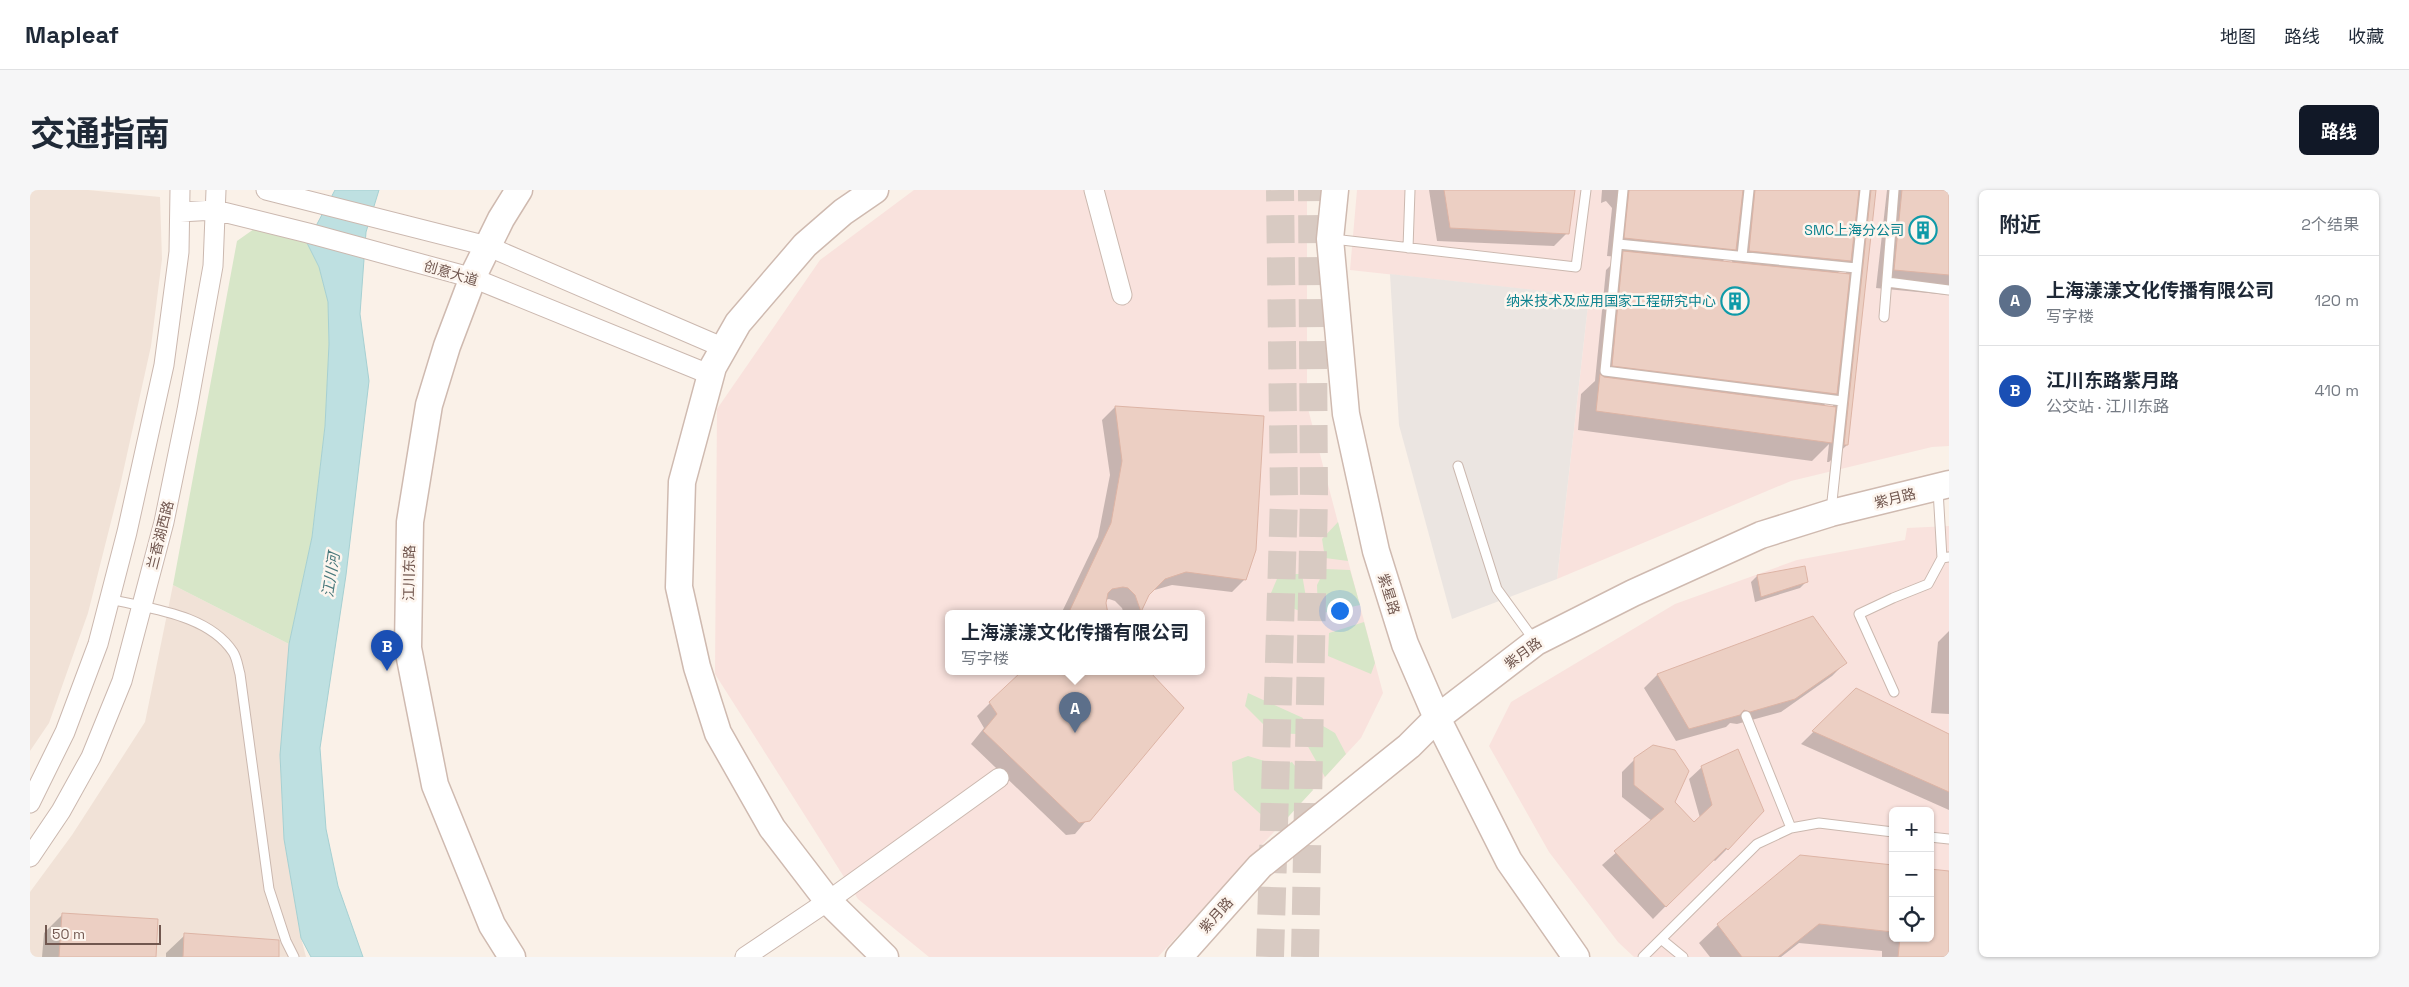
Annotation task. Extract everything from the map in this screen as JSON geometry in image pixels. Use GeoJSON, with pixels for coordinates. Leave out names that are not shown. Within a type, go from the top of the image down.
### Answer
{"type":"FeatureCollection","features":[{"type":"Feature","properties":{"kind":"street"},"geometry":{"type":"LineString","coordinates":[[30,803],[65,732],[98,644],[127,532],[164,365],[179,252],[180,190]]}},
{"type":"Feature","properties":{"kind":"street","name":"兰香湖西路"},"geometry":{"type":"LineString","coordinates":[[30,857],[61,811],[90,757],[122,680],[164,522],[187,410],[213,266],[216,190]]}},
{"type":"Feature","properties":{"kind":"street"},"geometry":{"type":"LineString","coordinates":[[266,190],[487,246],[724,348]]}},
{"type":"Feature","properties":{"kind":"street","name":"江川东路"},"geometry":{"type":"LineString","coordinates":[[512,957],[492,925],[435,785],[408,648],[410,522],[429,405],[447,346],[473,278],[487,246],[518,190]]}},
{"type":"Feature","properties":{"kind":"street"},"geometry":{"type":"LineString","coordinates":[[876,190],[843,212],[805,246],[738,323],[724,348],[712,375],[682,482],[678,587],[697,666],[718,734],[772,828],[828,901],[884,957]]}},
{"type":"Feature","properties":{"kind":"street"},"geometry":{"type":"LineString","coordinates":[[1094,190],[1122,295]]}},
{"type":"Feature","properties":{"kind":"street","name":"紫星路"},"geometry":{"type":"LineString","coordinates":[[1334,190],[1330,239],[1346,414],[1376,551],[1405,644],[1437,718],[1509,861],[1576,957]]}},
{"type":"Feature","properties":{"kind":"street","name":"创意大道"},"geometry":{"type":"LineString","coordinates":[[180,212],[215,210],[473,278],[712,375]]}},
{"type":"Feature","properties":{"kind":"street","name":"紫月路"},"geometry":{"type":"LineString","coordinates":[[1179,957],[1260,866],[1409,746],[1437,718],[1536,642],[1632,593],[1761,535],[1831,513],[1943,486]]}},
{"type":"Feature","properties":{"kind":"street"},"geometry":{"type":"LineString","coordinates":[[745,957],[828,901],[999,778]]}},
{"type":"Feature","properties":{"kind":"lane"},"geometry":{"type":"LineString","coordinates":[[1408,248],[1410,190]]}},
{"type":"Feature","properties":{"kind":"lane"},"geometry":{"type":"LineString","coordinates":[[1330,239],[1576,267],[1586,190]]}},
{"type":"Feature","properties":{"kind":"lane"},"geometry":{"type":"LineString","coordinates":[[1623,190],[1605,371],[1842,401]]}},
{"type":"Feature","properties":{"kind":"lane"},"geometry":{"type":"LineString","coordinates":[[1742,256],[1749,190]]}},
{"type":"Feature","properties":{"kind":"lane"},"geometry":{"type":"LineString","coordinates":[[1831,513],[1865,190]]}},
{"type":"Feature","properties":{"kind":"lane"},"geometry":{"type":"LineString","coordinates":[[1884,317],[1894,190]]}},
{"type":"Feature","properties":{"kind":"lane"},"geometry":{"type":"LineString","coordinates":[[1618,244],[1856,268]]}},
{"type":"Feature","properties":{"kind":"lane"},"geometry":{"type":"LineString","coordinates":[[1887,282],[1949,290]]}},
{"type":"Feature","properties":{"kind":"lane"},"geometry":{"type":"LineString","coordinates":[[1458,466],[1497,589],[1536,642]]}},
{"type":"Feature","properties":{"kind":"lane"},"geometry":{"type":"LineString","coordinates":[[1894,692],[1858,614],[1928,584],[1946,558],[1943,486]]}},
{"type":"Feature","properties":{"kind":"lane"},"geometry":{"type":"LineString","coordinates":[[110,599],[192,620],[218,635],[234,653],[240,674],[269,889],[286,941],[294,957]]}},
{"type":"Feature","properties":{"kind":"lane"},"geometry":{"type":"LineString","coordinates":[[1746,716],[1791,828]]}},
{"type":"Feature","properties":{"kind":"lane"},"geometry":{"type":"LineString","coordinates":[[1643,957],[1758,844],[1791,828],[1820,823],[1889,832]]}},
{"type":"Feature","properties":{"kind":"lane"},"geometry":{"type":"LineString","coordinates":[[1934,837],[1949,839]]}},
{"type":"Feature","properties":{"kind":"lane"},"geometry":{"type":"LineString","coordinates":[[1661,939],[1683,957]]}},
{"type":"Feature","properties":{"kind":"shaded area"},"geometry":{"type":"Polygon","coordinates":[[[30,190],[88,190],[160,197],[162,259],[151,346],[120,486],[88,613],[49,723],[30,751],[30,190]]]}},
{"type":"Feature","properties":{"kind":"shaded area"},"geometry":{"type":"Polygon","coordinates":[[[914,190],[1307,190],[1307,405],[1383,693],[1361,738],[1158,957],[929,957],[858,899],[715,674],[717,409],[820,260],[914,190]]]}},
{"type":"Feature","properties":{"kind":"shaded area"},"geometry":{"type":"Polygon","coordinates":[[[1357,190],[1949,190],[1949,446],[1932,447],[1791,481],[1557,579],[1589,296],[1350,270],[1357,190]]]}},
{"type":"Feature","properties":{"kind":"shaded area"},"geometry":{"type":"Polygon","coordinates":[[[1390,274],[1589,296],[1557,579],[1452,619],[1399,425],[1390,274]]]}},
{"type":"Feature","properties":{"kind":"shaded area"},"geometry":{"type":"Polygon","coordinates":[[[1949,526],[1949,957],[1634,957],[1618,942],[1549,852],[1489,746],[1511,702],[1675,604],[1797,560],[1905,540],[1907,528],[1949,526]]]}},
{"type":"Feature","properties":{"kind":"shaded area"},"geometry":{"type":"Polygon","coordinates":[[[173,585],[289,644],[280,755],[284,839],[306,957],[30,957],[30,892],[72,835],[145,722],[173,585]]]}},
{"type":"Feature","properties":{"kind":"green space"},"geometry":{"type":"Polygon","coordinates":[[[254,229],[307,243],[319,267],[328,302],[329,344],[325,426],[312,537],[289,644],[173,585],[237,241],[254,229]]]}},
{"type":"Feature","properties":{"kind":"green space"},"geometry":{"type":"Polygon","coordinates":[[[1338,522],[1348,561],[1325,558],[1322,539],[1338,522]]]}},
{"type":"Feature","properties":{"kind":"green space"},"geometry":{"type":"Polygon","coordinates":[[[1325,569],[1350,570],[1360,605],[1318,614],[1317,585],[1325,569]]]}},
{"type":"Feature","properties":{"kind":"green space"},"geometry":{"type":"Polygon","coordinates":[[[1279,574],[1302,574],[1309,615],[1269,598],[1279,574]]]}},
{"type":"Feature","properties":{"kind":"green space"},"geometry":{"type":"Polygon","coordinates":[[[1364,622],[1375,663],[1371,674],[1328,656],[1329,633],[1364,622]]]}},
{"type":"Feature","properties":{"kind":"green space"},"geometry":{"type":"Polygon","coordinates":[[[1248,693],[1303,718],[1297,734],[1272,733],[1245,706],[1248,693]]]}},
{"type":"Feature","properties":{"kind":"green space"},"geometry":{"type":"Polygon","coordinates":[[[1318,723],[1335,733],[1346,754],[1325,777],[1306,743],[1318,723]]]}},
{"type":"Feature","properties":{"kind":"green space"},"geometry":{"type":"Polygon","coordinates":[[[1248,756],[1281,766],[1292,762],[1313,790],[1277,829],[1234,790],[1232,762],[1248,756]]]}},
{"type":"Feature","properties":{"kind":"water","name":"江川河"},"geometry":{"type":"Polygon","coordinates":[[[335,190],[379,190],[366,232],[360,314],[369,381],[346,575],[320,748],[326,829],[338,886],[363,957],[311,957],[301,938],[284,839],[280,755],[289,644],[312,537],[325,426],[329,344],[328,302],[319,267],[307,243],[335,190]]]}},
{"type":"Feature","properties":{"kind":"building"},"geometry":{"type":"Polygon","coordinates":[[[1444,190],[1575,190],[1569,234],[1450,228],[1444,190]]]}},
{"type":"Feature","properties":{"kind":"building"},"geometry":{"type":"Polygon","coordinates":[[[1629,190],[1743,190],[1736,250],[1624,238],[1629,190]]]}},
{"type":"Feature","properties":{"kind":"building"},"geometry":{"type":"Polygon","coordinates":[[[1755,190],[1859,190],[1851,261],[1749,251],[1755,190]]]}},
{"type":"Feature","properties":{"kind":"building"},"geometry":{"type":"Polygon","coordinates":[[[1871,190],[1876,190],[1848,445],[1844,445],[1871,190]]]}},
{"type":"Feature","properties":{"kind":"building","name":"SMC上海分公司"},"geometry":{"type":"Polygon","coordinates":[[[1902,190],[1949,190],[1949,275],[1894,270],[1902,190]]]}},
{"type":"Feature","properties":{"kind":"building"},"geometry":{"type":"Polygon","coordinates":[[[1623,251],[1850,274],[1837,394],[1612,366],[1623,251]]]}},
{"type":"Feature","properties":{"kind":"building"},"geometry":{"type":"Polygon","coordinates":[[[1600,374],[1604,377],[1836,407],[1832,443],[1596,411],[1600,374]]]}},
{"type":"Feature","properties":{"kind":"building"},"geometry":{"type":"Polygon","coordinates":[[[1115,406],[1264,416],[1256,550],[1246,580],[1186,572],[1165,579],[1149,595],[1142,610],[1135,595],[1128,588],[1123,587],[1112,589],[1108,593],[1106,603],[1107,610],[1070,610],[1111,523],[1122,461],[1115,406]]]}},
{"type":"Feature","properties":{"kind":"building"},"geometry":{"type":"Polygon","coordinates":[[[1805,566],[1808,582],[1761,597],[1757,575],[1805,566]]]}},
{"type":"Feature","properties":{"kind":"building"},"geometry":{"type":"Polygon","coordinates":[[[1813,616],[1847,663],[1795,699],[1750,712],[1744,710],[1740,715],[1689,729],[1657,674],[1813,616]]]}},
{"type":"Feature","properties":{"kind":"building"},"geometry":{"type":"Polygon","coordinates":[[[1018,675],[1153,675],[1184,708],[1090,821],[1079,823],[983,731],[997,714],[989,702],[1018,675]]]}},
{"type":"Feature","properties":{"kind":"building"},"geometry":{"type":"Polygon","coordinates":[[[1856,688],[1949,734],[1949,792],[1812,731],[1856,688]]]}},
{"type":"Feature","properties":{"kind":"building"},"geometry":{"type":"Polygon","coordinates":[[[1653,745],[1675,750],[1689,771],[1675,802],[1694,822],[1712,805],[1701,766],[1738,749],[1764,811],[1728,850],[1726,848],[1666,907],[1614,851],[1664,809],[1634,785],[1634,758],[1653,745]]]}},
{"type":"Feature","properties":{"kind":"building"},"geometry":{"type":"Polygon","coordinates":[[[1800,855],[1889,865],[1889,932],[1819,924],[1778,957],[1742,957],[1717,924],[1800,855]]]}},
{"type":"Feature","properties":{"kind":"building"},"geometry":{"type":"Polygon","coordinates":[[[1934,869],[1949,871],[1949,957],[1898,957],[1900,942],[1934,942],[1934,869]]]}},
{"type":"Feature","properties":{"kind":"building"},"geometry":{"type":"Polygon","coordinates":[[[62,913],[158,919],[156,957],[59,957],[62,913]]]}},
{"type":"Feature","properties":{"kind":"building"},"geometry":{"type":"Polygon","coordinates":[[[184,933],[279,940],[279,957],[183,957],[184,933]]]}},
{"type":"Feature","properties":{"kind":"tunnel"},"geometry":{"type":"LineString","coordinates":[[1270,957],[1284,497],[1280,190]]}},
{"type":"Feature","properties":{"kind":"tunnel"},"geometry":{"type":"LineString","coordinates":[[1305,957],[1314,494],[1312,190]]}},
{"type":"Feature","properties":{"kind":"place","name":"SMC上海分公司"},"geometry":{"type":"Point","coordinates":[1923,230]}},
{"type":"Feature","properties":{"kind":"place","name":"纳米技术及应用国家工程研究中心"},"geometry":{"type":"Point","coordinates":[1735,301]}},
{"type":"Feature","properties":{"kind":"place","name":"江川东路紫月路"},"geometry":{"type":"Point","coordinates":[387,671]}},
{"type":"Feature","properties":{"kind":"place","name":"上海漾漾文化传播有限公司"},"geometry":{"type":"Point","coordinates":[1075,733]}}]}
